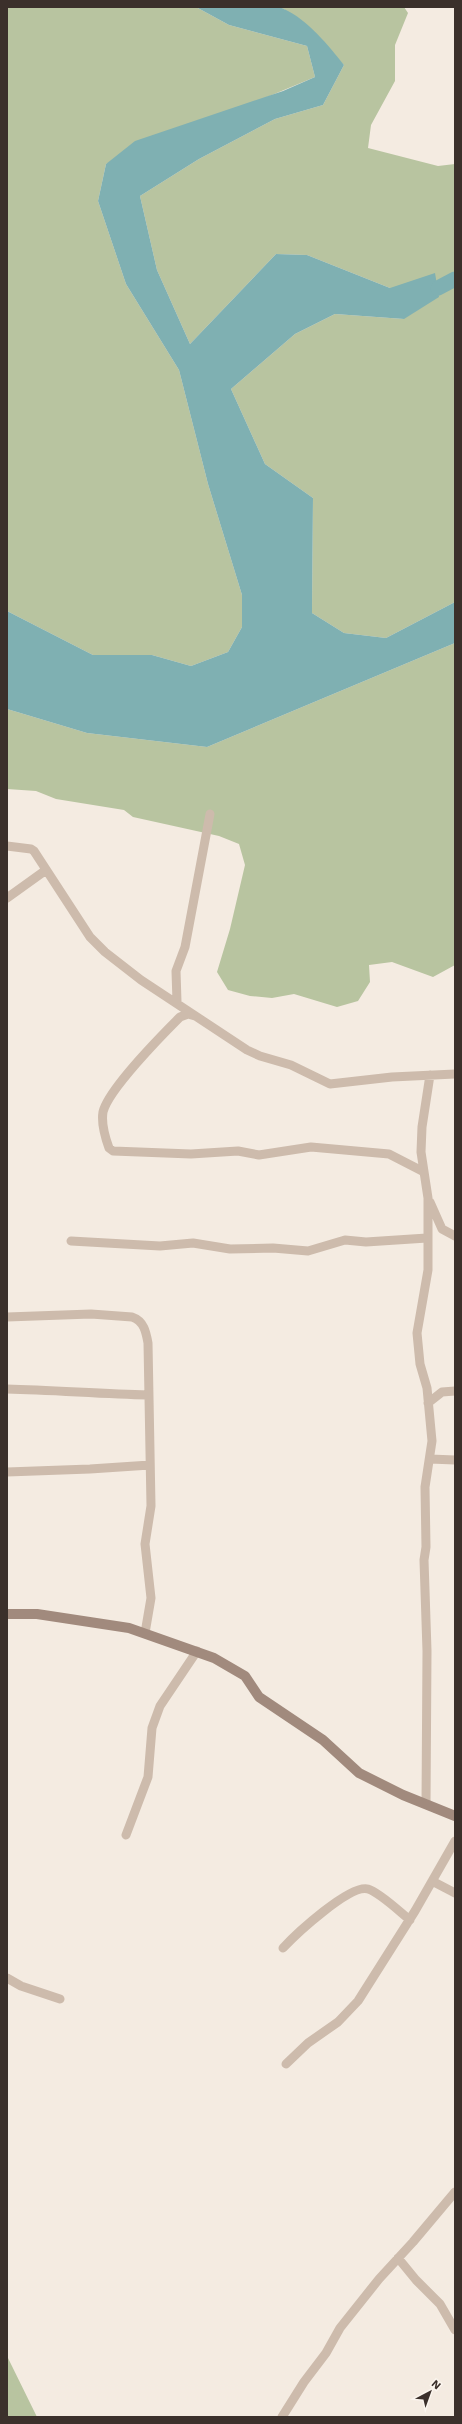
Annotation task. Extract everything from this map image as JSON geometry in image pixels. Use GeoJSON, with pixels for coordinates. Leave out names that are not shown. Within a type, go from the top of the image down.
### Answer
{"type":"FeatureCollection","features":[{"type":"Feature","properties":{"kind":"main road"},"geometry":{"type":"LineString","coordinates":[[7,1614],[37,1614],[129,1628],[197,1651],[245,1676],[259,1698],[323,1740],[359,1773],[403,1796],[455,1816]]}},
{"type":"Feature","properties":{"kind":"street"},"geometry":{"type":"LineString","coordinates":[[177,1002],[176,971],[185,947],[210,814]]}},
{"type":"Feature","properties":{"kind":"street"},"geometry":{"type":"LineString","coordinates":[[7,846],[31,849],[90,937],[105,952],[141,980],[177,1002],[248,1050],[260,1056],[291,1065],[325,1083],[455,1074]]}},
{"type":"Feature","properties":{"kind":"street"},"geometry":{"type":"LineString","coordinates":[[7,898],[46,870]]}},
{"type":"Feature","properties":{"kind":"street"},"geometry":{"type":"LineString","coordinates":[[197,1016],[188,1014],[180,1017],[129,1073],[107,1103],[103,1112],[103,1122],[109,1148],[113,1151],[191,1154],[238,1151],[259,1155],[311,1147],[389,1154],[424,1172]]}},
{"type":"Feature","properties":{"kind":"street"},"geometry":{"type":"LineString","coordinates":[[426,1804],[427,1651],[424,1560],[426,1547],[425,1487],[432,1441],[428,1403],[417,1333],[428,1270],[428,1198],[421,1152],[422,1127],[430,1075]]}},
{"type":"Feature","properties":{"kind":"street"},"geometry":{"type":"LineString","coordinates":[[428,1198],[442,1230],[455,1236]]}},
{"type":"Feature","properties":{"kind":"street"},"geometry":{"type":"LineString","coordinates":[[71,1241],[160,1246],[193,1243],[230,1249],[273,1248],[308,1251],[344,1240],[366,1242],[427,1238]]}},
{"type":"Feature","properties":{"kind":"street"},"geometry":{"type":"LineString","coordinates":[[7,1317],[91,1314],[137,1319],[146,1331],[148,1343],[151,1506],[145,1544],[151,1598],[145,1633]]}},
{"type":"Feature","properties":{"kind":"street"},"geometry":{"type":"LineString","coordinates":[[7,1389],[148,1395]]}},
{"type":"Feature","properties":{"kind":"street"},"geometry":{"type":"LineString","coordinates":[[428,1403],[442,1392],[455,1391]]}},
{"type":"Feature","properties":{"kind":"street"},"geometry":{"type":"LineString","coordinates":[[430,1459],[455,1460]]}},
{"type":"Feature","properties":{"kind":"street"},"geometry":{"type":"LineString","coordinates":[[7,1472],[150,1465]]}},
{"type":"Feature","properties":{"kind":"street"},"geometry":{"type":"LineString","coordinates":[[126,1835],[148,1777],[150,1739],[154,1721],[165,1698],[197,1651]]}},
{"type":"Feature","properties":{"kind":"street"},"geometry":{"type":"LineString","coordinates":[[286,2064],[308,2043],[348,2013],[410,1920],[455,1841]]}},
{"type":"Feature","properties":{"kind":"street"},"geometry":{"type":"LineString","coordinates":[[432,1881],[455,1892]]}},
{"type":"Feature","properties":{"kind":"street"},"geometry":{"type":"LineString","coordinates":[[283,1948],[303,1927],[356,1889],[370,1889],[410,1920]]}},
{"type":"Feature","properties":{"kind":"street"},"geometry":{"type":"LineString","coordinates":[[7,1978],[21,1986],[60,1999]]}},
{"type":"Feature","properties":{"kind":"street"},"geometry":{"type":"LineString","coordinates":[[282,2417],[304,2382],[326,2353],[340,2328],[455,2192]]}},
{"type":"Feature","properties":{"kind":"street"},"geometry":{"type":"LineString","coordinates":[[398,2258],[416,2280],[440,2304],[455,2330]]}},
{"type":"Feature","properties":{"kind":"green space"},"geometry":{"type":"Polygon","coordinates":[[[7,7],[196,7],[229,25],[307,46],[315,77],[106,164],[98,201],[126,284],[179,370],[208,484],[242,595],[242,627],[228,652],[191,666],[152,655],[93,655],[7,611],[7,7]]]}},
{"type":"Feature","properties":{"kind":"green space"},"geometry":{"type":"Polygon","coordinates":[[[266,7],[404,7],[408,13],[395,45],[395,81],[371,125],[368,148],[438,166],[455,164],[455,602],[386,638],[344,633],[312,613],[313,498],[265,464],[231,389],[295,334],[335,314],[404,319],[390,288],[307,255],[276,254],[190,344],[157,270],[140,196],[199,159],[275,119],[323,105],[344,65],[284,9],[266,7]]]}},
{"type":"Feature","properties":{"kind":"green space"},"geometry":{"type":"Polygon","coordinates":[[[455,643],[455,965],[433,977],[392,962],[369,965],[370,982],[358,1001],[337,1007],[294,994],[272,998],[250,996],[228,990],[217,972],[230,929],[245,865],[239,844],[219,836],[133,817],[124,810],[56,799],[36,791],[7,789],[7,709],[87,733],[207,747],[455,643]]]}},
{"type":"Feature","properties":{"kind":"green space"},"geometry":{"type":"Polygon","coordinates":[[[7,2356],[37,2417],[7,2417],[7,2356]]]}},
{"type":"Feature","properties":{"kind":"water"},"geometry":{"type":"Polygon","coordinates":[[[255,5],[284,9],[310,27],[344,65],[323,105],[275,119],[199,159],[140,196],[157,270],[190,344],[276,254],[307,255],[390,288],[435,273],[439,297],[404,319],[335,314],[295,334],[231,389],[265,464],[313,498],[312,613],[344,633],[386,638],[455,602],[455,643],[207,747],[87,733],[7,709],[7,611],[93,655],[152,655],[191,666],[228,652],[242,627],[242,595],[208,484],[179,370],[126,284],[98,201],[106,164],[135,141],[283,91],[315,77],[307,46],[229,25],[196,7],[255,5]]]}},
{"type":"Feature","properties":{"kind":"waterway"},"geometry":{"type":"LineString","coordinates":[[438,288],[455,279]]}}]}
